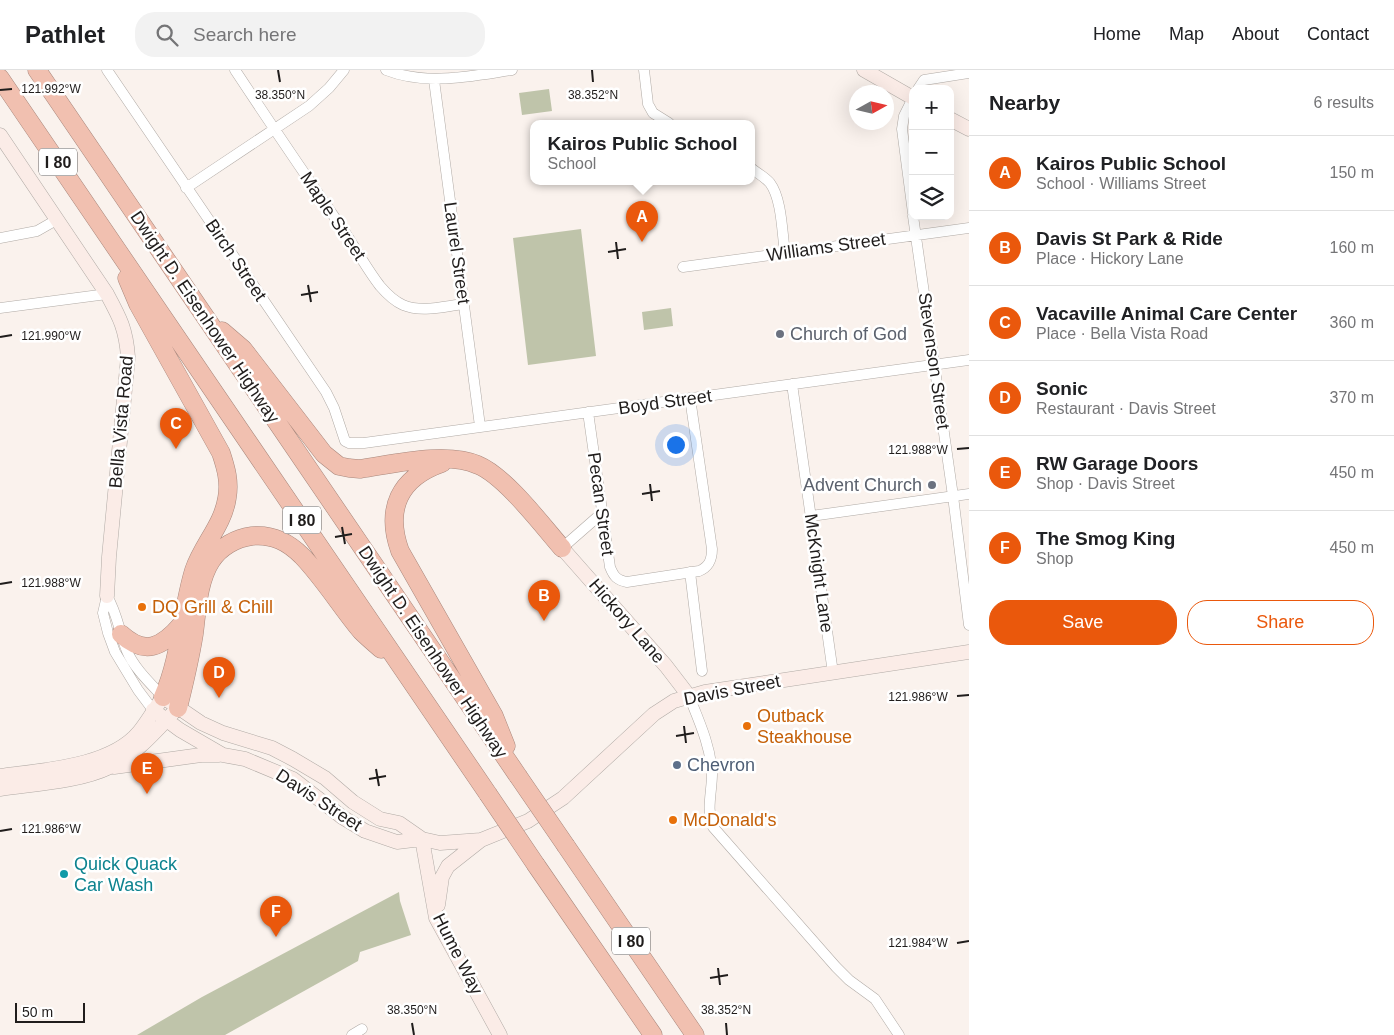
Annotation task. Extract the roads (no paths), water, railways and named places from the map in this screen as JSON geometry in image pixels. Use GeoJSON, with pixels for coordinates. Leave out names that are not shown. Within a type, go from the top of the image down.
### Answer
{"type":"FeatureCollection","features":[{"type":"Feature","properties":{"kind":"highway","name":"Dwight D. Eisenhower Highway"},"geometry":{"type":"LineString","coordinates":[[37,70],[696,1035]]}},
{"type":"Feature","properties":{"kind":"highway","name":"Dwight D. Eisenhower Highway"},"geometry":{"type":"LineString","coordinates":[[0,78],[651,1033]]}},
{"type":"Feature","properties":{"kind":"highway"},"geometry":{"type":"LineString","coordinates":[[115,247],[138,304],[221,453],[229,483],[228,497],[223,515],[195,568],[170,682],[158,703]]}},
{"type":"Feature","properties":{"kind":"highway"},"geometry":{"type":"LineString","coordinates":[[204,315],[243,349],[313,442],[339,466],[360,469],[439,458],[467,461],[488,470],[503,482],[562,548]]}},
{"type":"Feature","properties":{"kind":"highway"},"geometry":{"type":"LineString","coordinates":[[453,459],[428,468],[414,477],[405,488],[397,503],[393,519],[394,534],[400,551],[494,716],[518,776]]}},
{"type":"Feature","properties":{"kind":"highway"},"geometry":{"type":"LineString","coordinates":[[172,714],[191,649],[202,583],[210,562],[220,549],[248,536],[275,537],[289,544],[308,564],[362,632],[403,668]]}},
{"type":"Feature","properties":{"kind":"highway"},"geometry":{"type":"LineString","coordinates":[[121,634],[134,644],[160,645],[170,638],[181,625]]}},
{"type":"Feature","properties":{"kind":"main road"},"geometry":{"type":"LineString","coordinates":[[864,70],[909,96]]}},
{"type":"Feature","properties":{"kind":"main road"},"geometry":{"type":"LineString","coordinates":[[954,121],[969,129]]}},
{"type":"Feature","properties":{"kind":"main road","name":"Bella Vista Road"},"geometry":{"type":"LineString","coordinates":[[0,135],[58,219],[93,276],[107,294],[126,336],[128,357],[107,596]]}},
{"type":"Feature","properties":{"kind":"main road","name":"Hickory Lane"},"geometry":{"type":"LineString","coordinates":[[562,548],[666,666],[689,696]]}},
{"type":"Feature","properties":{"kind":"main road","name":"Davis Street"},"geometry":{"type":"LineString","coordinates":[[158,703],[172,714],[191,737],[222,755],[245,759],[293,779],[342,817],[366,831],[397,842],[422,839],[440,843],[481,840],[528,821],[564,798],[654,714],[674,701],[705,692],[969,652]]}},
{"type":"Feature","properties":{"kind":"main road"},"geometry":{"type":"LineString","coordinates":[[0,776],[89,762],[118,749],[139,732],[158,703]]}},
{"type":"Feature","properties":{"kind":"main road"},"geometry":{"type":"LineString","coordinates":[[111,767],[141,746],[172,714]]}},
{"type":"Feature","properties":{"kind":"main road","name":"Davis Street"},"geometry":{"type":"LineString","coordinates":[[172,714],[201,723],[223,733],[272,748],[324,778],[353,802],[380,819],[399,823],[422,839]]}},
{"type":"Feature","properties":{"kind":"main road"},"geometry":{"type":"LineString","coordinates":[[0,789],[76,777],[111,767],[201,755],[222,755]]}},
{"type":"Feature","properties":{"kind":"main road","name":"Hume Way"},"geometry":{"type":"LineString","coordinates":[[422,839],[436,918],[500,1035]]}},
{"type":"Feature","properties":{"kind":"main road"},"geometry":{"type":"LineString","coordinates":[[436,918],[442,877],[448,866],[481,840]]}},
{"type":"Feature","properties":{"kind":"street","name":"Birch Street"},"geometry":{"type":"LineString","coordinates":[[107,70],[326,392],[334,408],[345,441],[349,443],[362,443]]}},
{"type":"Feature","properties":{"kind":"street","name":"Maple Street"},"geometry":{"type":"LineString","coordinates":[[236,70],[380,285],[391,297],[403,305],[414,308],[464,304]]}},
{"type":"Feature","properties":{"kind":"street"},"geometry":{"type":"LineString","coordinates":[[186,188],[308,106],[329,88],[344,70]]}},
{"type":"Feature","properties":{"kind":"street"},"geometry":{"type":"LineString","coordinates":[[386,70],[410,77],[434,80],[512,70]]}},
{"type":"Feature","properties":{"kind":"street"},"geometry":{"type":"LineString","coordinates":[[644,70],[648,104],[653,113],[664,120]]}},
{"type":"Feature","properties":{"kind":"street"},"geometry":{"type":"LineString","coordinates":[[921,85],[924,80],[969,73]]}},
{"type":"Feature","properties":{"kind":"street","name":"Laurel Street"},"geometry":{"type":"LineString","coordinates":[[434,80],[480,426]]}},
{"type":"Feature","properties":{"kind":"street"},"geometry":{"type":"LineString","coordinates":[[909,106],[902,125],[909,180]]}},
{"type":"Feature","properties":{"kind":"street"},"geometry":{"type":"LineString","coordinates":[[755,171],[774,190],[778,200],[785,253]]}},
{"type":"Feature","properties":{"kind":"street"},"geometry":{"type":"LineString","coordinates":[[0,238],[38,231],[58,219]]}},
{"type":"Feature","properties":{"kind":"street","name":"Stevenson Street"},"geometry":{"type":"LineString","coordinates":[[914,220],[953,496],[969,626]]}},
{"type":"Feature","properties":{"kind":"street","name":"Williams Street"},"geometry":{"type":"LineString","coordinates":[[683,266],[969,228]]}},
{"type":"Feature","properties":{"kind":"street"},"geometry":{"type":"LineString","coordinates":[[0,308],[107,294]]}},
{"type":"Feature","properties":{"kind":"street","name":"Boyd Street"},"geometry":{"type":"LineString","coordinates":[[362,443],[969,360]]}},
{"type":"Feature","properties":{"kind":"street","name":"McKnight Lane"},"geometry":{"type":"LineString","coordinates":[[792,384],[832,673]]}},
{"type":"Feature","properties":{"kind":"street"},"geometry":{"type":"LineString","coordinates":[[690,398],[712,554],[707,566],[698,571],[690,572],[702,671]]}},
{"type":"Feature","properties":{"kind":"street","name":"Pecan Street"},"geometry":{"type":"LineString","coordinates":[[588,412],[610,567],[613,576],[618,580],[627,582],[690,572]]}},
{"type":"Feature","properties":{"kind":"street"},"geometry":{"type":"LineString","coordinates":[[811,516],[969,494]]}},
{"type":"Feature","properties":{"kind":"street"},"geometry":{"type":"LineString","coordinates":[[562,548],[602,513]]}},
{"type":"Feature","properties":{"kind":"street","name":"Bella Vista Road"},"geometry":{"type":"LineString","coordinates":[[107,596],[116,611],[121,634],[128,652],[158,703]]}},
{"type":"Feature","properties":{"kind":"street","name":"Bella Vista Road"},"geometry":{"type":"LineString","coordinates":[[107,596],[103,613],[115,652],[138,690],[158,703]]}},
{"type":"Feature","properties":{"kind":"street"},"geometry":{"type":"LineString","coordinates":[[689,696],[704,733],[710,760],[712,774],[708,810],[713,827],[836,967],[849,980],[875,999],[899,1035]]}},
{"type":"Feature","properties":{"kind":"street"},"geometry":{"type":"LineString","coordinates":[[352,1035],[362,1030]]}},
{"type":"Feature","properties":{"kind":"place","name":"Kairos Public School"},"geometry":{"type":"Point","coordinates":[642,242]}},
{"type":"Feature","properties":{"kind":"place","name":"Church of God"},"geometry":{"type":"Point","coordinates":[780,334]}},
{"type":"Feature","properties":{"kind":"place","name":"Vacaville Animal Care Center"},"geometry":{"type":"Point","coordinates":[176,449]}},
{"type":"Feature","properties":{"kind":"place","name":"Advent Church"},"geometry":{"type":"Point","coordinates":[932,485]}},
{"type":"Feature","properties":{"kind":"place","name":"DQ Grill & Chill"},"geometry":{"type":"Point","coordinates":[142,607]}},
{"type":"Feature","properties":{"kind":"place","name":"Davis St Park & Ride"},"geometry":{"type":"Point","coordinates":[544,621]}},
{"type":"Feature","properties":{"kind":"place","name":"Sonic"},"geometry":{"type":"Point","coordinates":[219,698]}},
{"type":"Feature","properties":{"kind":"place","name":"Outback Steakhouse"},"geometry":{"type":"Point","coordinates":[747,726]}},
{"type":"Feature","properties":{"kind":"place","name":"Chevron"},"geometry":{"type":"Point","coordinates":[677,765]}},
{"type":"Feature","properties":{"kind":"place","name":"RW Garage Doors"},"geometry":{"type":"Point","coordinates":[147,794]}},
{"type":"Feature","properties":{"kind":"place","name":"McDonald's"},"geometry":{"type":"Point","coordinates":[673,820]}},
{"type":"Feature","properties":{"kind":"place","name":"Quick Quack Car Wash"},"geometry":{"type":"Point","coordinates":[64,874]}},
{"type":"Feature","properties":{"kind":"place","name":"The Smog King"},"geometry":{"type":"Point","coordinates":[276,937]}}]}
